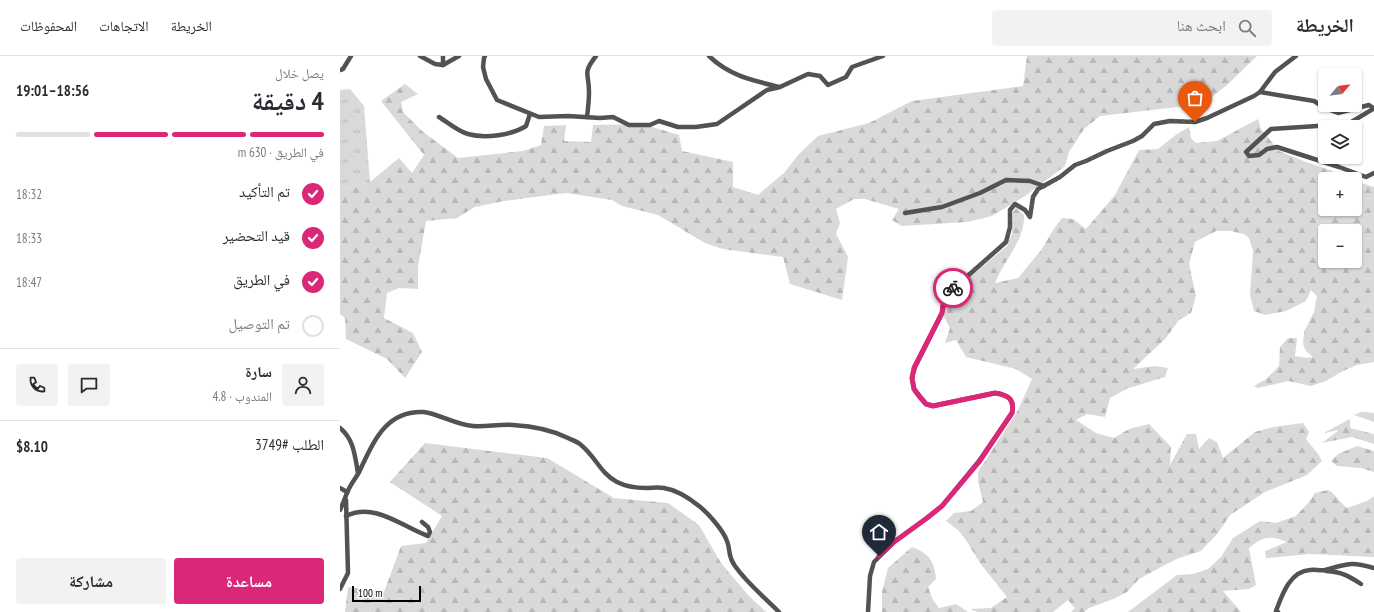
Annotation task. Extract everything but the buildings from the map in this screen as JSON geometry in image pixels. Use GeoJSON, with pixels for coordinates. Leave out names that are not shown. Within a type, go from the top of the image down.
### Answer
{"type":"FeatureCollection","features":[{"type":"Feature","properties":{"kind":"street"},"geometry":{"type":"LineString","coordinates":[[340,70],[343,69],[351,56]]}},
{"type":"Feature","properties":{"kind":"street"},"geometry":{"type":"LineString","coordinates":[[420,56],[435,64],[443,66],[458,56]]}},
{"type":"Feature","properties":{"kind":"street"},"geometry":{"type":"LineString","coordinates":[[443,56],[443,66]]}},
{"type":"Feature","properties":{"kind":"street"},"geometry":{"type":"LineString","coordinates":[[485,56],[483,67],[486,79],[497,100],[530,114],[539,117],[613,117],[629,124],[650,125],[659,122],[678,127],[696,127],[717,124],[767,90],[780,87],[808,74],[820,76],[828,85],[835,83],[846,77],[852,68],[883,56]]}},
{"type":"Feature","properties":{"kind":"street"},"geometry":{"type":"LineString","coordinates":[[587,118],[589,91],[586,75],[588,66],[596,56]]}},
{"type":"Feature","properties":{"kind":"street"},"geometry":{"type":"LineString","coordinates":[[709,56],[731,73],[780,87]]}},
{"type":"Feature","properties":{"kind":"street"},"geometry":{"type":"LineString","coordinates":[[868,612],[870,576],[874,562],[894,542],[942,506],[979,462],[1012,413],[1014,406],[1011,399],[1004,394],[995,393],[933,406],[926,404],[914,389],[912,378],[914,368],[942,313],[944,296],[1006,242],[1010,227],[1010,210],[1015,204],[1025,210],[1030,217],[1033,196],[1038,190],[1060,177],[1075,165],[1142,136],[1154,124],[1170,121],[1195,122],[1207,118],[1260,92],[1275,72],[1296,56]]}},
{"type":"Feature","properties":{"kind":"street"},"geometry":{"type":"LineString","coordinates":[[1260,92],[1314,101],[1325,108],[1338,113],[1369,105],[1373,108],[1348,124],[1271,129],[1246,152],[1249,156],[1259,155],[1267,148],[1277,147],[1339,167],[1366,178],[1374,173]]}},
{"type":"Feature","properties":{"kind":"street"},"geometry":{"type":"LineString","coordinates":[[438,117],[468,134],[491,136],[521,130],[526,126],[530,114]]}},
{"type":"Feature","properties":{"kind":"street"},"geometry":{"type":"LineString","coordinates":[[905,213],[942,207],[1006,180],[1030,181],[1044,186]]}},
{"type":"Feature","properties":{"kind":"street"},"geometry":{"type":"LineString","coordinates":[[340,589],[348,573],[346,516],[347,492],[358,474],[372,444],[383,428],[394,418],[405,414],[426,412],[468,426],[482,427],[512,425],[552,432],[581,445],[604,472],[616,481],[628,486],[663,488],[675,491],[700,507],[720,530],[727,542],[729,557],[735,566],[752,586],[779,612]]}},
{"type":"Feature","properties":{"kind":"street"},"geometry":{"type":"LineString","coordinates":[[340,428],[350,440],[355,454],[358,474]]}},
{"type":"Feature","properties":{"kind":"street"},"geometry":{"type":"LineString","coordinates":[[340,488],[347,492]]}},
{"type":"Feature","properties":{"kind":"street"},"geometry":{"type":"LineString","coordinates":[[340,510],[346,498]]}},
{"type":"Feature","properties":{"kind":"street"},"geometry":{"type":"LineString","coordinates":[[346,516],[362,512],[377,513],[394,519],[428,536],[430,532],[428,527],[422,522]]}},
{"type":"Feature","properties":{"kind":"street"},"geometry":{"type":"LineString","coordinates":[[1322,571],[1348,563],[1374,568]]}},
{"type":"Feature","properties":{"kind":"street"},"geometry":{"type":"LineString","coordinates":[[1276,612],[1280,599],[1289,582],[1300,573],[1310,570],[1338,572],[1348,575],[1362,584]]}},
{"type":"Feature","properties":{"kind":"green space"},"geometry":{"type":"Polygon","coordinates":[[[1027,56],[1257,56],[1227,85],[1203,104],[1100,116],[1084,129],[1069,152],[1065,166],[1025,196],[992,216],[967,222],[902,226],[892,220],[899,209],[865,199],[854,199],[836,209],[840,223],[836,234],[848,257],[842,300],[790,284],[783,257],[723,249],[705,243],[658,215],[622,206],[612,200],[566,193],[504,201],[475,207],[457,218],[426,221],[418,267],[418,289],[399,288],[387,293],[384,318],[413,333],[422,352],[405,378],[387,359],[346,339],[345,318],[340,314],[340,190],[370,182],[399,158],[412,173],[424,155],[381,101],[405,84],[418,94],[401,102],[403,112],[422,131],[458,158],[523,151],[541,145],[544,126],[566,125],[564,141],[591,142],[593,125],[642,124],[679,135],[682,151],[733,162],[733,187],[758,195],[784,173],[799,154],[818,136],[869,123],[912,101],[1023,86],[1027,56]]]}},
{"type":"Feature","properties":{"kind":"green space"},"geometry":{"type":"Polygon","coordinates":[[[350,89],[364,106],[370,182],[340,190],[340,90],[350,89]]]}},
{"type":"Feature","properties":{"kind":"green space"},"geometry":{"type":"Polygon","coordinates":[[[1258,119],[1261,129],[1279,151],[1334,172],[1318,172],[1318,216],[1362,216],[1362,183],[1374,187],[1374,362],[1357,365],[1326,381],[1311,386],[1288,381],[1258,388],[1254,386],[1266,379],[1279,366],[1280,347],[1288,338],[1297,338],[1295,356],[1307,358],[1313,357],[1306,351],[1303,344],[1304,332],[1314,312],[1317,296],[1311,290],[1306,301],[1286,311],[1265,315],[1254,311],[1250,295],[1253,251],[1249,238],[1244,234],[1231,231],[1216,231],[1195,242],[1189,264],[1196,296],[1191,313],[1179,320],[1165,339],[1133,369],[1155,366],[1168,368],[1165,377],[1126,389],[1110,398],[1105,417],[1087,414],[1076,420],[1096,433],[1114,438],[1129,429],[1149,424],[1171,447],[1170,465],[1187,434],[1196,434],[1199,449],[1209,438],[1217,442],[1223,458],[1255,432],[1273,427],[1303,423],[1309,432],[1306,439],[1322,461],[1307,475],[1265,492],[1230,515],[1218,533],[1201,551],[1179,558],[1163,566],[1139,579],[1127,592],[1089,608],[1084,612],[1071,612],[1075,608],[1068,600],[1053,612],[977,612],[971,609],[991,608],[1007,597],[980,563],[959,531],[946,521],[954,513],[971,511],[983,502],[978,481],[978,472],[1018,410],[1032,379],[1016,369],[966,357],[956,340],[945,343],[950,328],[944,317],[946,297],[1007,246],[1012,234],[1013,212],[1016,208],[1024,215],[1021,233],[1018,242],[995,283],[1018,278],[1042,249],[1062,218],[1073,219],[1086,229],[1115,195],[1139,150],[1158,149],[1177,134],[1189,127],[1191,138],[1196,143],[1217,141],[1258,119]]]}},
{"type":"Feature","properties":{"kind":"green space"},"geometry":{"type":"Polygon","coordinates":[[[1361,412],[1374,413],[1374,422],[1354,415],[1361,412]]]}},
{"type":"Feature","properties":{"kind":"green space"},"geometry":{"type":"Polygon","coordinates":[[[1350,419],[1350,428],[1374,434],[1374,444],[1352,437],[1322,443],[1339,430],[1324,433],[1350,419]]]}},
{"type":"Feature","properties":{"kind":"green space"},"geometry":{"type":"Polygon","coordinates":[[[425,443],[547,458],[614,498],[668,503],[699,525],[721,563],[748,595],[766,612],[345,612],[348,587],[384,592],[401,546],[426,543],[442,516],[390,482],[425,443]]]}},
{"type":"Feature","properties":{"kind":"green space"},"geometry":{"type":"Polygon","coordinates":[[[1357,446],[1374,451],[1374,472],[1361,468],[1337,466],[1331,461],[1338,454],[1357,446]]]}},
{"type":"Feature","properties":{"kind":"green space"},"geometry":{"type":"Polygon","coordinates":[[[1328,490],[1347,508],[1367,501],[1374,496],[1374,557],[1311,554],[1266,558],[1265,551],[1287,542],[1276,538],[1267,538],[1258,541],[1249,548],[1256,585],[1249,589],[1223,591],[1241,612],[1128,612],[1177,575],[1193,574],[1208,569],[1221,557],[1233,538],[1260,521],[1276,523],[1296,516],[1315,493],[1328,490]]]}},
{"type":"Feature","properties":{"kind":"green space"},"geometry":{"type":"Polygon","coordinates":[[[912,547],[927,555],[932,563],[936,579],[928,587],[933,600],[939,608],[956,604],[968,612],[882,612],[882,592],[888,568],[912,547]]]}},
{"type":"Feature","properties":{"kind":"way so far"},"geometry":{"type":"LineString","coordinates":[[953,288],[1006,242],[1010,227],[1010,210],[1015,204],[1025,210],[1030,217],[1033,196],[1038,190],[1060,177],[1075,165],[1133,141],[1142,136],[1154,124],[1170,121],[1195,122]]}},
{"type":"Feature","properties":{"kind":"route"},"geometry":{"type":"LineString","coordinates":[[879,556],[894,542],[942,506],[979,462],[1001,431],[1012,413],[1014,406],[1011,399],[1004,394],[995,393],[933,406],[926,404],[914,389],[912,378],[914,368],[942,313],[944,296],[953,288]]}}]}
